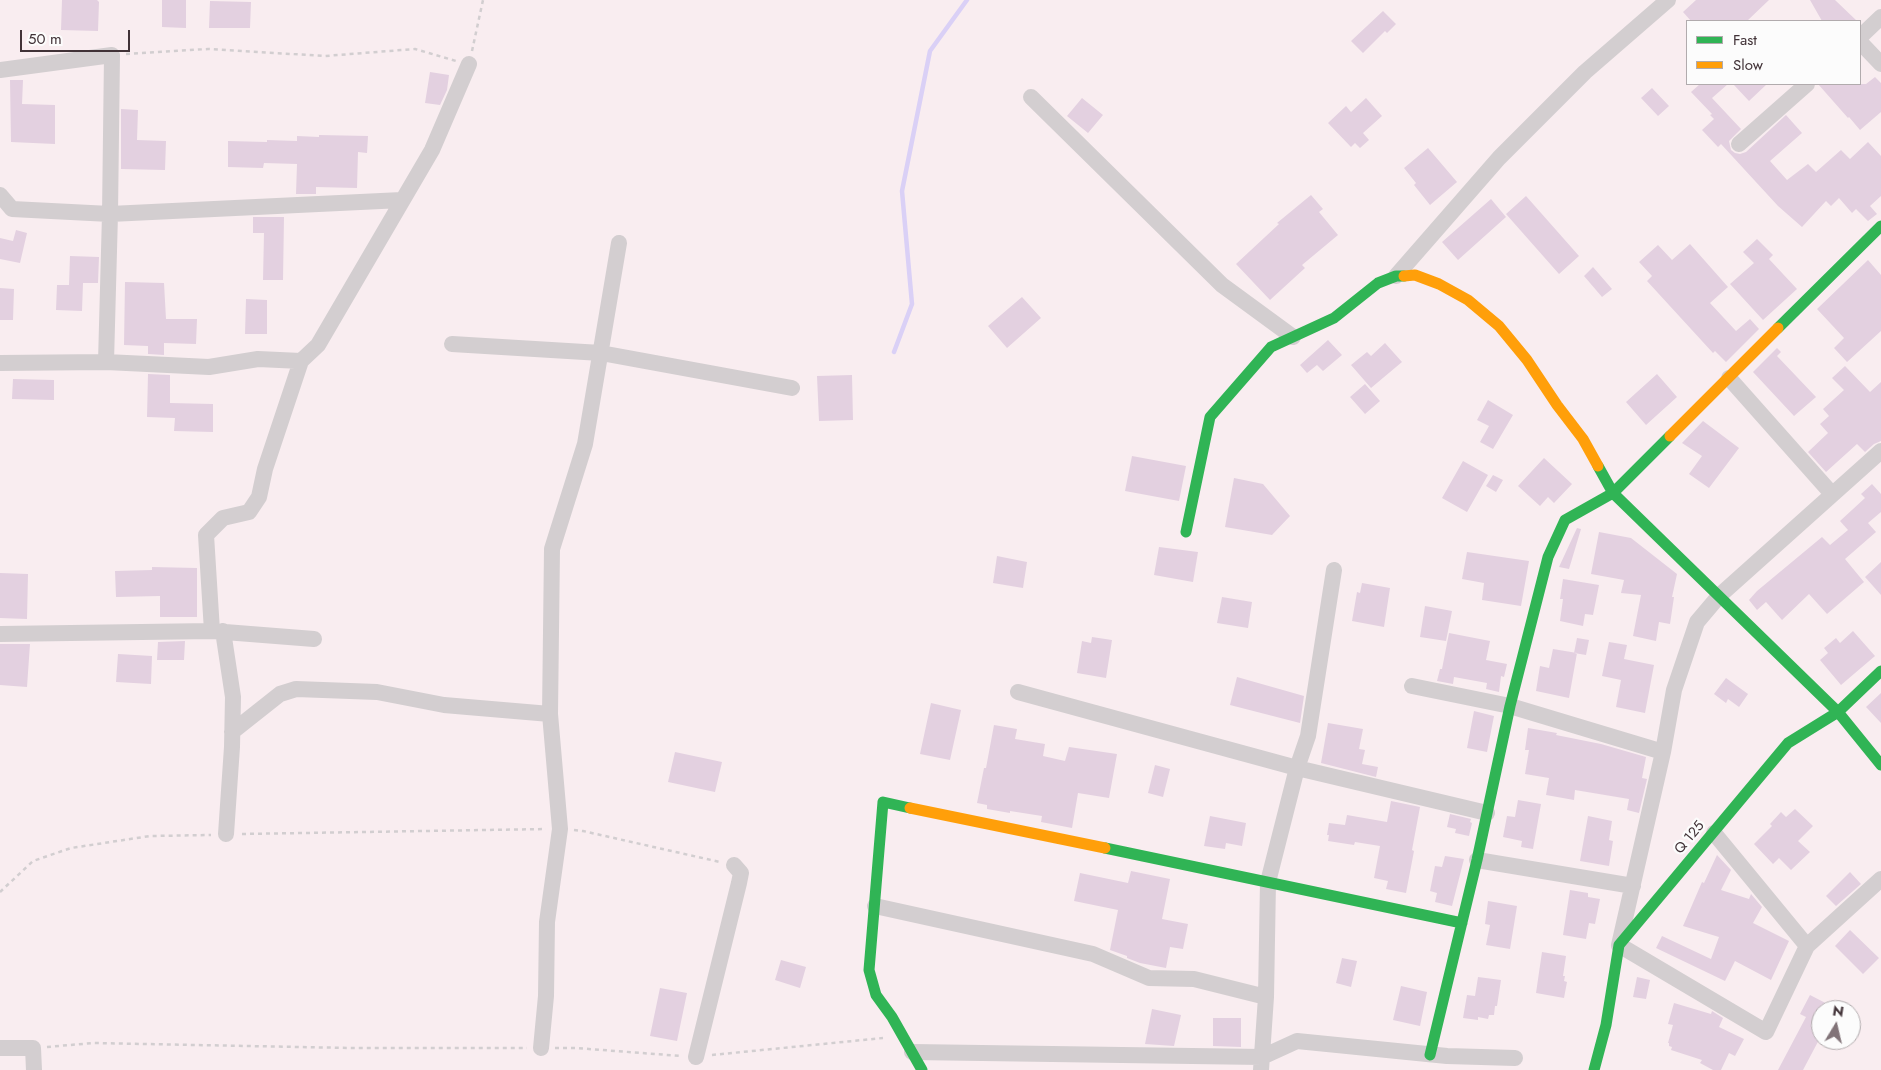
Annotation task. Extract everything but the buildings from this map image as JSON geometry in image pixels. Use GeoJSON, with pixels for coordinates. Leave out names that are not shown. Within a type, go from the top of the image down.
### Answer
{"type":"FeatureCollection","features":[{"type":"Feature","properties":{"kind":"street"},"geometry":{"type":"LineString","coordinates":[[1396,276],[1512,145],[1585,72],[1668,0]]}},
{"type":"Feature","properties":{"kind":"street"},"geometry":{"type":"LineString","coordinates":[[1861,36],[1881,17]]}},
{"type":"Feature","properties":{"kind":"street"},"geometry":{"type":"LineString","coordinates":[[1861,43],[1881,64]]}},
{"type":"Feature","properties":{"kind":"street"},"geometry":{"type":"LineString","coordinates":[[0,70],[112,54],[106,362]]}},
{"type":"Feature","properties":{"kind":"street"},"geometry":{"type":"LineString","coordinates":[[226,834],[233,697],[218,631],[206,535],[223,518],[249,512],[259,497],[265,469],[301,362],[318,345],[432,150],[470,64]]}},
{"type":"Feature","properties":{"kind":"street"},"geometry":{"type":"LineString","coordinates":[[1740,144],[1806,85]]}},
{"type":"Feature","properties":{"kind":"street"},"geometry":{"type":"LineString","coordinates":[[1031,97],[1222,285],[1293,336]]}},
{"type":"Feature","properties":{"kind":"street"},"geometry":{"type":"LineString","coordinates":[[0,195],[12,209],[110,214],[402,200]]}},
{"type":"Feature","properties":{"kind":"street"},"geometry":{"type":"LineString","coordinates":[[1430,1055],[1488,813],[1510,706],[1548,557],[1565,520],[1613,493],[1881,226]]}},
{"type":"Feature","properties":{"kind":"street"},"geometry":{"type":"LineString","coordinates":[[540,1048],[546,996],[547,922],[560,829],[550,714],[552,549],[585,444],[619,243]]}},
{"type":"Feature","properties":{"kind":"street"},"geometry":{"type":"LineString","coordinates":[[1186,532],[1210,417],[1271,347],[1334,318],[1378,283],[1396,276],[1415,275],[1439,284],[1468,300],[1499,326],[1527,360],[1557,405],[1583,439],[1613,493],[1838,712],[1881,765]]}},
{"type":"Feature","properties":{"kind":"street"},"geometry":{"type":"LineString","coordinates":[[452,344],[601,353],[792,388]]}},
{"type":"Feature","properties":{"kind":"street"},"geometry":{"type":"LineString","coordinates":[[0,362],[106,362],[209,367],[258,359],[301,362]]}},
{"type":"Feature","properties":{"kind":"street"},"geometry":{"type":"LineString","coordinates":[[1730,378],[1832,494]]}},
{"type":"Feature","properties":{"kind":"street"},"geometry":{"type":"LineString","coordinates":[[1594,1070],[1606,1025],[1619,945],[1663,752],[1674,690],[1697,622],[1719,596],[1881,451]]}},
{"type":"Feature","properties":{"kind":"street"},"geometry":{"type":"LineString","coordinates":[[1262,1064],[1266,997],[1268,882],[1297,768],[1308,736],[1334,570]]}},
{"type":"Feature","properties":{"kind":"street"},"geometry":{"type":"LineString","coordinates":[[0,634],[218,631],[314,639]]}},
{"type":"Feature","properties":{"kind":"street","name":"Q 125"},"geometry":{"type":"LineString","coordinates":[[1619,945],[1788,743],[1838,712],[1881,671]]}},
{"type":"Feature","properties":{"kind":"street"},"geometry":{"type":"LineString","coordinates":[[1412,686],[1510,706],[1663,752]]}},
{"type":"Feature","properties":{"kind":"street"},"geometry":{"type":"LineString","coordinates":[[232,732],[280,694],[296,689],[377,692],[444,704],[550,714]]}},
{"type":"Feature","properties":{"kind":"street"},"geometry":{"type":"LineString","coordinates":[[1018,692],[1297,768],[1488,813]]}},
{"type":"Feature","properties":{"kind":"street"},"geometry":{"type":"LineString","coordinates":[[922,1070],[892,1017],[876,995],[869,970],[883,802],[1462,922]]}},
{"type":"Feature","properties":{"kind":"street"},"geometry":{"type":"LineString","coordinates":[[1714,833],[1808,946]]}},
{"type":"Feature","properties":{"kind":"street"},"geometry":{"type":"LineString","coordinates":[[1477,860],[1633,886]]}},
{"type":"Feature","properties":{"kind":"street"},"geometry":{"type":"LineString","coordinates":[[696,1057],[739,884],[741,873],[734,865]]}},
{"type":"Feature","properties":{"kind":"street"},"geometry":{"type":"LineString","coordinates":[[1619,945],[1766,1032],[1808,946],[1881,879]]}},
{"type":"Feature","properties":{"kind":"street"},"geometry":{"type":"LineString","coordinates":[[874,906],[1093,954],[1149,978],[1194,979],[1266,997]]}},
{"type":"Feature","properties":{"kind":"street"},"geometry":{"type":"LineString","coordinates":[[912,1052],[1262,1064],[1297,1041],[1430,1055],[1515,1058]]}},
{"type":"Feature","properties":{"kind":"street"},"geometry":{"type":"LineString","coordinates":[[0,1048],[33,1048],[34,1070]]}},
{"type":"Feature","properties":{"kind":"path"},"geometry":{"type":"LineString","coordinates":[[112,54],[208,49],[325,56],[415,49],[470,64],[483,0]]}},
{"type":"Feature","properties":{"kind":"path"},"geometry":{"type":"LineString","coordinates":[[0,892],[33,861],[71,848],[150,836],[560,829],[583,831],[734,865]]}},
{"type":"Feature","properties":{"kind":"path"},"geometry":{"type":"LineString","coordinates":[[33,1048],[93,1043],[351,1048],[576,1048],[696,1057],[902,1036]]}},
{"type":"Feature","properties":{"kind":"waterway"},"geometry":{"type":"LineString","coordinates":[[894,352],[912,304],[902,191],[930,51],[967,0]]}},
{"type":"Feature","properties":{"kind":"traffic: fast"},"geometry":{"type":"LineString","coordinates":[[1778,328],[1881,226]]}},
{"type":"Feature","properties":{"kind":"traffic: fast"},"geometry":{"type":"LineString","coordinates":[[1186,532],[1210,417],[1271,347],[1334,318],[1378,283],[1396,276],[1404,276]]}},
{"type":"Feature","properties":{"kind":"traffic: fast"},"geometry":{"type":"LineString","coordinates":[[1430,1055],[1477,860],[1510,706],[1548,557],[1565,520],[1613,493],[1670,436]]}},
{"type":"Feature","properties":{"kind":"traffic: fast"},"geometry":{"type":"LineString","coordinates":[[1598,466],[1613,493],[1838,712],[1881,765]]}},
{"type":"Feature","properties":{"kind":"traffic: fast"},"geometry":{"type":"LineString","coordinates":[[1594,1070],[1606,1025],[1619,945],[1788,743],[1838,712],[1881,671]]}},
{"type":"Feature","properties":{"kind":"traffic: fast"},"geometry":{"type":"LineString","coordinates":[[910,808],[883,802],[869,970],[876,995],[892,1017],[922,1070]]}},
{"type":"Feature","properties":{"kind":"traffic: fast"},"geometry":{"type":"LineString","coordinates":[[1105,848],[1462,923]]}},
{"type":"Feature","properties":{"kind":"traffic: slow"},"geometry":{"type":"LineString","coordinates":[[1404,276],[1415,275],[1439,284],[1468,300],[1499,326],[1527,360],[1557,405],[1583,439],[1598,466]]}},
{"type":"Feature","properties":{"kind":"traffic: slow"},"geometry":{"type":"LineString","coordinates":[[1670,436],[1778,328]]}},
{"type":"Feature","properties":{"kind":"traffic: slow"},"geometry":{"type":"LineString","coordinates":[[910,808],[1105,848]]}}]}
